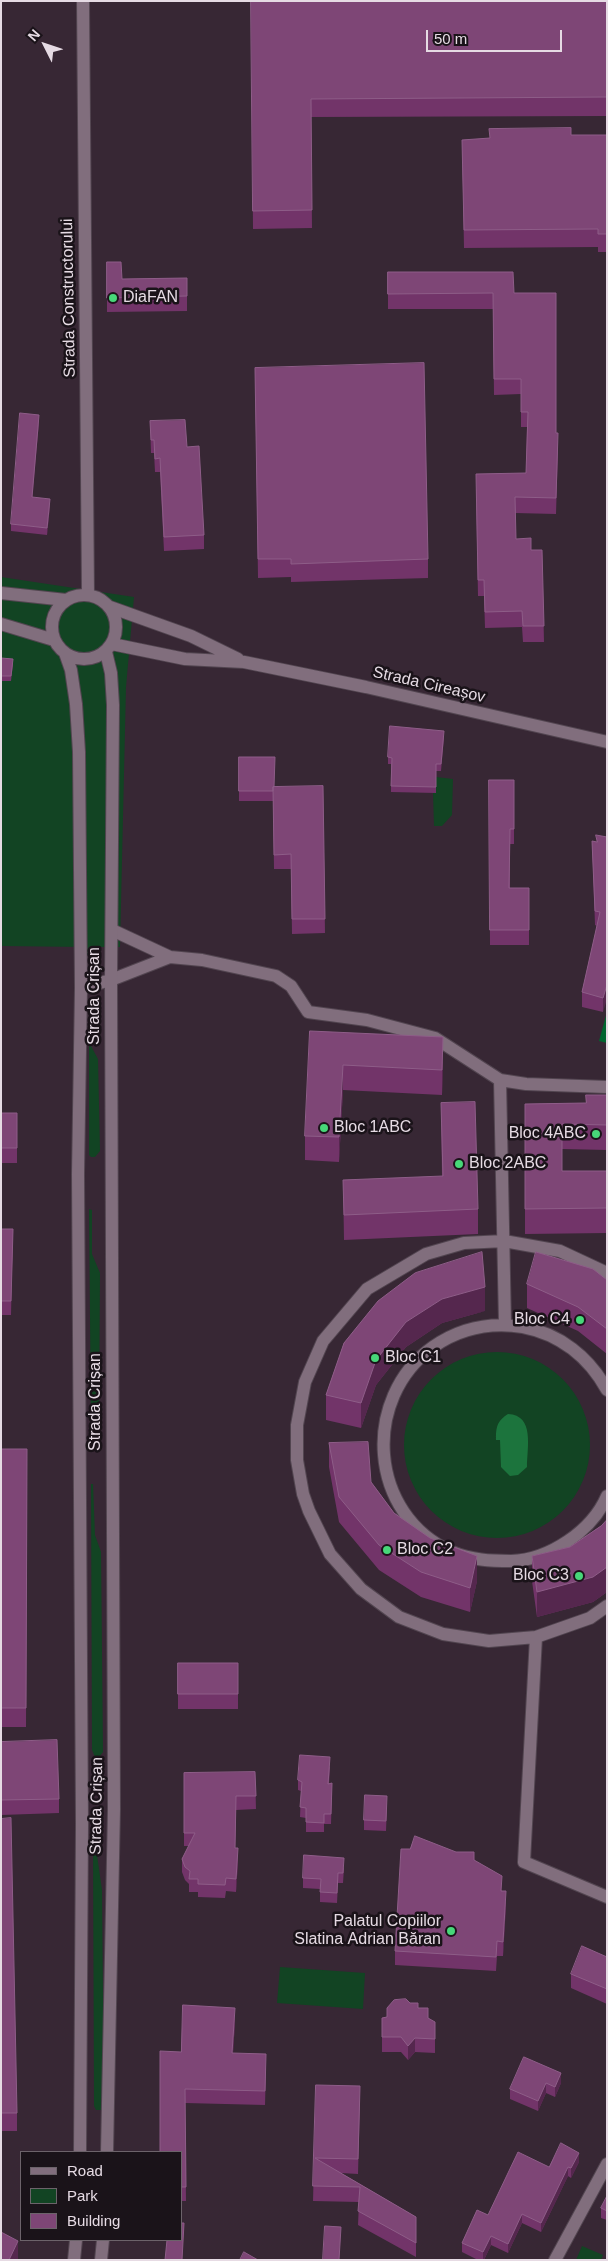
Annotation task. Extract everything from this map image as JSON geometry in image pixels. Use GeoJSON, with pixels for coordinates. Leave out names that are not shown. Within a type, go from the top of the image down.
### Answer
{"type":"FeatureCollection","features":[{"type":"Feature","properties":{"kind":"main road","name":"Strada Constructorului"},"geometry":{"type":"LineString","coordinates":[[83,1],[88,595]]}},
{"type":"Feature","properties":{"kind":"main road"},"geometry":{"type":"LineString","coordinates":[[1,593],[66,600]]}},
{"type":"Feature","properties":{"kind":"main road"},"geometry":{"type":"LineString","coordinates":[[88,595],[96,597],[110,607],[116,625],[109,648],[96,657],[86,659],[75,658],[65,653],[54,640],[53,618],[58,608],[66,600],[73,596],[88,595]]}},
{"type":"Feature","properties":{"kind":"main road","name":"Strada Cireașov"},"geometry":{"type":"LineString","coordinates":[[110,607],[191,636],[244,662]]}},
{"type":"Feature","properties":{"kind":"main road"},"geometry":{"type":"LineString","coordinates":[[1,624],[54,640]]}},
{"type":"Feature","properties":{"kind":"main road","name":"Strada Cireașov"},"geometry":{"type":"LineString","coordinates":[[109,648],[185,659],[244,662],[366,687],[607,742]]}},
{"type":"Feature","properties":{"kind":"main road","name":"Strada Crișan"},"geometry":{"type":"LineString","coordinates":[[107,2151],[114,1809],[111,980],[113,698],[109,648]]}},
{"type":"Feature","properties":{"kind":"main road","name":"Strada Crișan"},"geometry":{"type":"LineString","coordinates":[[65,653],[75,697],[79,752],[81,988],[78,1174],[82,1814],[80,2151]]}},
{"type":"Feature","properties":{"kind":"main road"},"geometry":{"type":"LineString","coordinates":[[112,930],[170,957],[202,960],[276,976],[291,986],[308,1012],[368,1020],[435,1038],[500,1080],[526,1084],[607,1087]]}},
{"type":"Feature","properties":{"kind":"main road"},"geometry":{"type":"LineString","coordinates":[[81,988],[111,980],[170,957]]}},
{"type":"Feature","properties":{"kind":"main road"},"geometry":{"type":"LineString","coordinates":[[500,1080],[505,1324]]}},
{"type":"Feature","properties":{"kind":"main road"},"geometry":{"type":"LineString","coordinates":[[607,1273],[560,1251],[504,1240],[464,1243],[426,1254],[367,1289],[323,1342],[306,1382],[297,1425],[297,1460],[309,1512],[330,1554],[361,1589],[399,1616],[443,1634],[490,1642],[536,1637],[590,1618],[607,1606]]}},
{"type":"Feature","properties":{"kind":"main road"},"geometry":{"type":"LineString","coordinates":[[607,1390],[597,1372],[572,1347],[540,1330],[505,1324],[474,1327],[446,1338],[420,1356],[401,1379],[388,1407],[382,1437],[386,1473],[400,1505],[422,1532],[452,1552],[485,1561],[521,1560],[553,1550],[582,1531],[607,1496]]}},
{"type":"Feature","properties":{"kind":"main road"},"geometry":{"type":"LineString","coordinates":[[536,1637],[524,1862],[607,1897]]}},
{"type":"Feature","properties":{"kind":"main road"},"geometry":{"type":"LineString","coordinates":[[555,2260],[607,2164]]}},
{"type":"Feature","properties":{"kind":"main road"},"geometry":{"type":"LineString","coordinates":[[74,2260],[76,2241]]}},
{"type":"Feature","properties":{"kind":"main road"},"geometry":{"type":"LineString","coordinates":[[100,2260],[103,2241]]}},
{"type":"Feature","properties":{"kind":"green space"},"geometry":{"type":"Polygon","coordinates":[[[1,577],[134,597],[126,687],[120,947],[101,947],[100,954],[86,955],[86,947],[1,946],[1,577]]]}},
{"type":"Feature","properties":{"kind":"green space"},"geometry":{"type":"Polygon","coordinates":[[[436,777],[453,779],[452,815],[442,826],[434,826],[433,793],[436,793],[436,777]]]}},
{"type":"Feature","properties":{"kind":"green space"},"geometry":{"type":"Polygon","coordinates":[[[89,1009],[92,1010],[91,1046],[98,1059],[100,1151],[95,1157],[89,1155],[89,1009]]]}},
{"type":"Feature","properties":{"kind":"green space"},"geometry":{"type":"Polygon","coordinates":[[[89,1209],[92,1210],[92,1254],[100,1273],[99,1424],[97,1427],[91,1425],[89,1209]]]}},
{"type":"Feature","properties":{"kind":"green space"},"geometry":{"type":"Polygon","coordinates":[[[497,1352],[533,1359],[563,1379],[583,1409],[590,1445],[583,1481],[563,1511],[533,1531],[497,1538],[461,1531],[431,1511],[411,1481],[404,1445],[411,1409],[431,1379],[461,1359],[497,1352]]]}},
{"type":"Feature","properties":{"kind":"green space"},"geometry":{"type":"Polygon","coordinates":[[[91,1484],[93,1484],[95,1535],[101,1552],[103,1752],[99,1757],[95,1757],[92,1750],[91,1484]]]}},
{"type":"Feature","properties":{"kind":"green space"},"geometry":{"type":"Polygon","coordinates":[[[93,1848],[96,1848],[102,1890],[104,2107],[101,2110],[96,2110],[94,2106],[93,1848]]]}},
{"type":"Feature","properties":{"kind":"green space"},"geometry":{"type":"Polygon","coordinates":[[[280,1967],[365,1973],[363,2009],[277,2003],[280,1967]]]}},
{"type":"Feature","properties":{"kind":"green space"},"geometry":{"type":"Polygon","coordinates":[[[582,2246],[603,2255],[601,2260],[576,2260],[582,2246]]]}},
{"type":"Feature","properties":{"kind":"shaded area"},"geometry":{"type":"Polygon","coordinates":[[[607,1012],[607,1043],[599,1041],[607,1012]]]}},
{"type":"Feature","properties":{"kind":"shaded area"},"geometry":{"type":"Polygon","coordinates":[[[508,1414],[517,1416],[522,1420],[528,1434],[527,1467],[518,1475],[510,1476],[501,1467],[500,1440],[496,1440],[498,1425],[501,1419],[508,1414]]]}},
{"type":"Feature","properties":{"kind":"building"},"geometry":{"type":"Polygon","coordinates":[[[251,1],[607,1],[607,97],[311,99],[312,210],[253,211],[251,1]]]}},
{"type":"Feature","properties":{"kind":"building"},"geometry":{"type":"Polygon","coordinates":[[[571,128],[571,135],[607,135],[607,234],[598,234],[598,229],[464,230],[462,140],[490,138],[489,129],[571,128]]]}},
{"type":"Feature","properties":{"kind":"building"},"geometry":{"type":"Polygon","coordinates":[[[107,262],[121,262],[122,279],[187,278],[187,296],[107,298],[107,262]]]}},
{"type":"Feature","properties":{"kind":"building"},"geometry":{"type":"Polygon","coordinates":[[[388,272],[513,272],[514,293],[556,293],[556,433],[558,433],[556,498],[515,497],[516,539],[531,538],[531,550],[542,550],[544,626],[523,626],[522,611],[485,612],[484,580],[478,580],[476,474],[526,473],[528,412],[521,412],[521,379],[494,379],[493,293],[388,294],[388,272]]]}},
{"type":"Feature","properties":{"kind":"building"},"geometry":{"type":"Polygon","coordinates":[[[424,363],[428,559],[291,564],[291,559],[258,559],[255,368],[424,363]]]}},
{"type":"Feature","properties":{"kind":"building"},"geometry":{"type":"Polygon","coordinates":[[[20,413],[39,415],[32,497],[50,499],[47,528],[11,524],[20,413]]]}},
{"type":"Feature","properties":{"kind":"building"},"geometry":{"type":"Polygon","coordinates":[[[185,420],[187,447],[199,446],[204,535],[164,537],[160,458],[155,459],[150,421],[185,420]]]}},
{"type":"Feature","properties":{"kind":"building"},"geometry":{"type":"Polygon","coordinates":[[[1,658],[13,659],[11,676],[1,676],[1,658]]]}},
{"type":"Feature","properties":{"kind":"building"},"geometry":{"type":"Polygon","coordinates":[[[390,726],[444,731],[441,764],[436,764],[436,787],[391,786],[392,758],[388,757],[390,726]]]}},
{"type":"Feature","properties":{"kind":"building"},"geometry":{"type":"Polygon","coordinates":[[[239,757],[275,757],[273,791],[239,791],[239,757]]]}},
{"type":"Feature","properties":{"kind":"building"},"geometry":{"type":"Polygon","coordinates":[[[489,780],[514,780],[514,829],[510,829],[509,888],[529,888],[529,930],[490,930],[489,780]]]}},
{"type":"Feature","properties":{"kind":"building"},"geometry":{"type":"Polygon","coordinates":[[[323,786],[325,919],[292,919],[291,854],[274,855],[273,787],[323,786]]]}},
{"type":"Feature","properties":{"kind":"building"},"geometry":{"type":"Polygon","coordinates":[[[596,835],[607,837],[607,985],[603,998],[582,992],[600,912],[595,911],[592,841],[597,842],[596,835]]]}},
{"type":"Feature","properties":{"kind":"building"},"geometry":{"type":"Polygon","coordinates":[[[310,1031],[443,1037],[442,1070],[343,1065],[339,1137],[305,1136],[310,1031]]]}},
{"type":"Feature","properties":{"kind":"building"},"geometry":{"type":"Polygon","coordinates":[[[586,1095],[607,1095],[607,1125],[562,1124],[562,1171],[607,1171],[607,1208],[525,1209],[525,1104],[586,1103],[586,1095]]]}},
{"type":"Feature","properties":{"kind":"building"},"geometry":{"type":"Polygon","coordinates":[[[475,1102],[478,1209],[344,1215],[343,1180],[443,1176],[441,1103],[475,1102]]]}},
{"type":"Feature","properties":{"kind":"building"},"geometry":{"type":"Polygon","coordinates":[[[1,1113],[17,1113],[17,1148],[1,1148],[1,1113]]]}},
{"type":"Feature","properties":{"kind":"building"},"geometry":{"type":"Polygon","coordinates":[[[1,1229],[13,1229],[11,1301],[1,1301],[1,1229]]]}},
{"type":"Feature","properties":{"kind":"building"},"geometry":{"type":"Polygon","coordinates":[[[482,1252],[485,1287],[442,1299],[406,1322],[376,1360],[361,1403],[326,1395],[344,1343],[378,1301],[415,1273],[482,1252]]]}},
{"type":"Feature","properties":{"kind":"building"},"geometry":{"type":"Polygon","coordinates":[[[536,1252],[593,1269],[607,1280],[607,1329],[578,1307],[527,1284],[536,1252]]]}},
{"type":"Feature","properties":{"kind":"building"},"geometry":{"type":"Polygon","coordinates":[[[368,1442],[371,1482],[394,1513],[430,1538],[477,1556],[470,1588],[421,1572],[379,1545],[339,1497],[329,1443],[368,1442]]]}},
{"type":"Feature","properties":{"kind":"building"},"geometry":{"type":"Polygon","coordinates":[[[1,1449],[27,1449],[26,1708],[1,1708],[1,1449]]]}},
{"type":"Feature","properties":{"kind":"building"},"geometry":{"type":"Polygon","coordinates":[[[607,1520],[607,1567],[593,1577],[537,1592],[532,1556],[570,1547],[607,1520]]]}},
{"type":"Feature","properties":{"kind":"building"},"geometry":{"type":"Polygon","coordinates":[[[178,1663],[238,1663],[238,1694],[178,1694],[178,1663]]]}},
{"type":"Feature","properties":{"kind":"building"},"geometry":{"type":"Polygon","coordinates":[[[57,1740],[59,1799],[1,1800],[1,1742],[57,1740]]]}},
{"type":"Feature","properties":{"kind":"building"},"geometry":{"type":"Polygon","coordinates":[[[300,1755],[330,1757],[328,1784],[332,1783],[331,1814],[324,1814],[324,1823],[306,1822],[306,1808],[300,1807],[302,1782],[298,1780],[300,1755]]]}},
{"type":"Feature","properties":{"kind":"building"},"geometry":{"type":"Polygon","coordinates":[[[255,1772],[256,1796],[236,1796],[235,1848],[238,1848],[236,1879],[226,1878],[225,1885],[198,1884],[198,1879],[189,1879],[190,1871],[185,1867],[182,1859],[195,1833],[184,1833],[184,1773],[255,1772]]]}},
{"type":"Feature","properties":{"kind":"building"},"geometry":{"type":"Polygon","coordinates":[[[365,1795],[387,1796],[386,1821],[364,1820],[365,1795]]]}},
{"type":"Feature","properties":{"kind":"building"},"geometry":{"type":"Polygon","coordinates":[[[11,1818],[17,2113],[1,2113],[1,1819],[11,1818]]]}},
{"type":"Feature","properties":{"kind":"building","name":"Palatul Copiilor Slatina Adrian Băran"},"geometry":{"type":"Polygon","coordinates":[[[415,1836],[456,1852],[474,1852],[474,1860],[502,1876],[501,1891],[506,1891],[503,1942],[497,1941],[496,1957],[395,1951],[401,1849],[410,1849],[415,1836]]]}},
{"type":"Feature","properties":{"kind":"building"},"geometry":{"type":"Polygon","coordinates":[[[304,1855],[344,1858],[343,1873],[338,1873],[337,1893],[320,1892],[321,1879],[303,1878],[304,1855]]]}},
{"type":"Feature","properties":{"kind":"building"},"geometry":{"type":"Polygon","coordinates":[[[582,1946],[607,1957],[607,1989],[571,1974],[582,1946]]]}},
{"type":"Feature","properties":{"kind":"building"},"geometry":{"type":"Polygon","coordinates":[[[406,1999],[410,2003],[418,2003],[418,2008],[428,2008],[428,2018],[435,2022],[435,2039],[415,2038],[408,2046],[401,2037],[382,2037],[382,2018],[387,2017],[387,2008],[394,2000],[406,1999]]]}},
{"type":"Feature","properties":{"kind":"building"},"geometry":{"type":"Polygon","coordinates":[[[183,2005],[235,2008],[232,2053],[266,2054],[265,2091],[185,2089],[186,2187],[182,2187],[182,2151],[160,2151],[160,2051],[181,2052],[183,2005]]]}},
{"type":"Feature","properties":{"kind":"building"},"geometry":{"type":"Polygon","coordinates":[[[524,2057],[561,2073],[555,2087],[546,2083],[538,2101],[510,2089],[524,2057]]]}},
{"type":"Feature","properties":{"kind":"building"},"geometry":{"type":"Polygon","coordinates":[[[316,2085],[360,2086],[358,2159],[315,2158],[416,2217],[416,2243],[358,2211],[360,2187],[313,2186],[316,2085]]]}},
{"type":"Feature","properties":{"kind":"building"},"geometry":{"type":"Polygon","coordinates":[[[561,2143],[579,2153],[571,2168],[568,2167],[541,2223],[522,2214],[508,2244],[491,2236],[483,2252],[462,2243],[477,2210],[488,2215],[518,2152],[549,2167],[561,2143]]]}},
{"type":"Feature","properties":{"kind":"building"},"geometry":{"type":"Polygon","coordinates":[[[607,2196],[607,2211],[601,2208],[607,2196]]]}},
{"type":"Feature","properties":{"kind":"building"},"geometry":{"type":"Polygon","coordinates":[[[182,2223],[184,2223],[182,2260],[165,2260],[167,2241],[182,2241],[182,2223]]]}},
{"type":"Feature","properties":{"kind":"building"},"geometry":{"type":"Polygon","coordinates":[[[325,2226],[341,2227],[339,2260],[323,2260],[325,2226]]]}},
{"type":"Feature","properties":{"kind":"building"},"geometry":{"type":"Polygon","coordinates":[[[1,2232],[18,2241],[9,2260],[1,2260],[1,2232]]]}},
{"type":"Feature","properties":{"kind":"building"},"geometry":{"type":"Polygon","coordinates":[[[244,2252],[258,2260],[240,2260],[244,2252]]]}},
{"type":"Feature","properties":{"kind":"place","name":"DiaFAN"},"geometry":{"type":"Point","coordinates":[113,298]}},
{"type":"Feature","properties":{"kind":"place","name":"Bloc 1ABC"},"geometry":{"type":"Point","coordinates":[324,1128]}},
{"type":"Feature","properties":{"kind":"place","name":"Bloc 4ABC"},"geometry":{"type":"Point","coordinates":[596,1134]}},
{"type":"Feature","properties":{"kind":"place","name":"Bloc 2ABC"},"geometry":{"type":"Point","coordinates":[459,1164]}},
{"type":"Feature","properties":{"kind":"place","name":"Bloc C4"},"geometry":{"type":"Point","coordinates":[580,1320]}},
{"type":"Feature","properties":{"kind":"place","name":"Bloc C1"},"geometry":{"type":"Point","coordinates":[375,1358]}},
{"type":"Feature","properties":{"kind":"place","name":"Bloc C2"},"geometry":{"type":"Point","coordinates":[387,1550]}},
{"type":"Feature","properties":{"kind":"place","name":"Bloc C3"},"geometry":{"type":"Point","coordinates":[579,1576]}},
{"type":"Feature","properties":{"kind":"place","name":"Palatul Copiilor Slatina Adrian Băran"},"geometry":{"type":"Point","coordinates":[451,1931]}}]}
